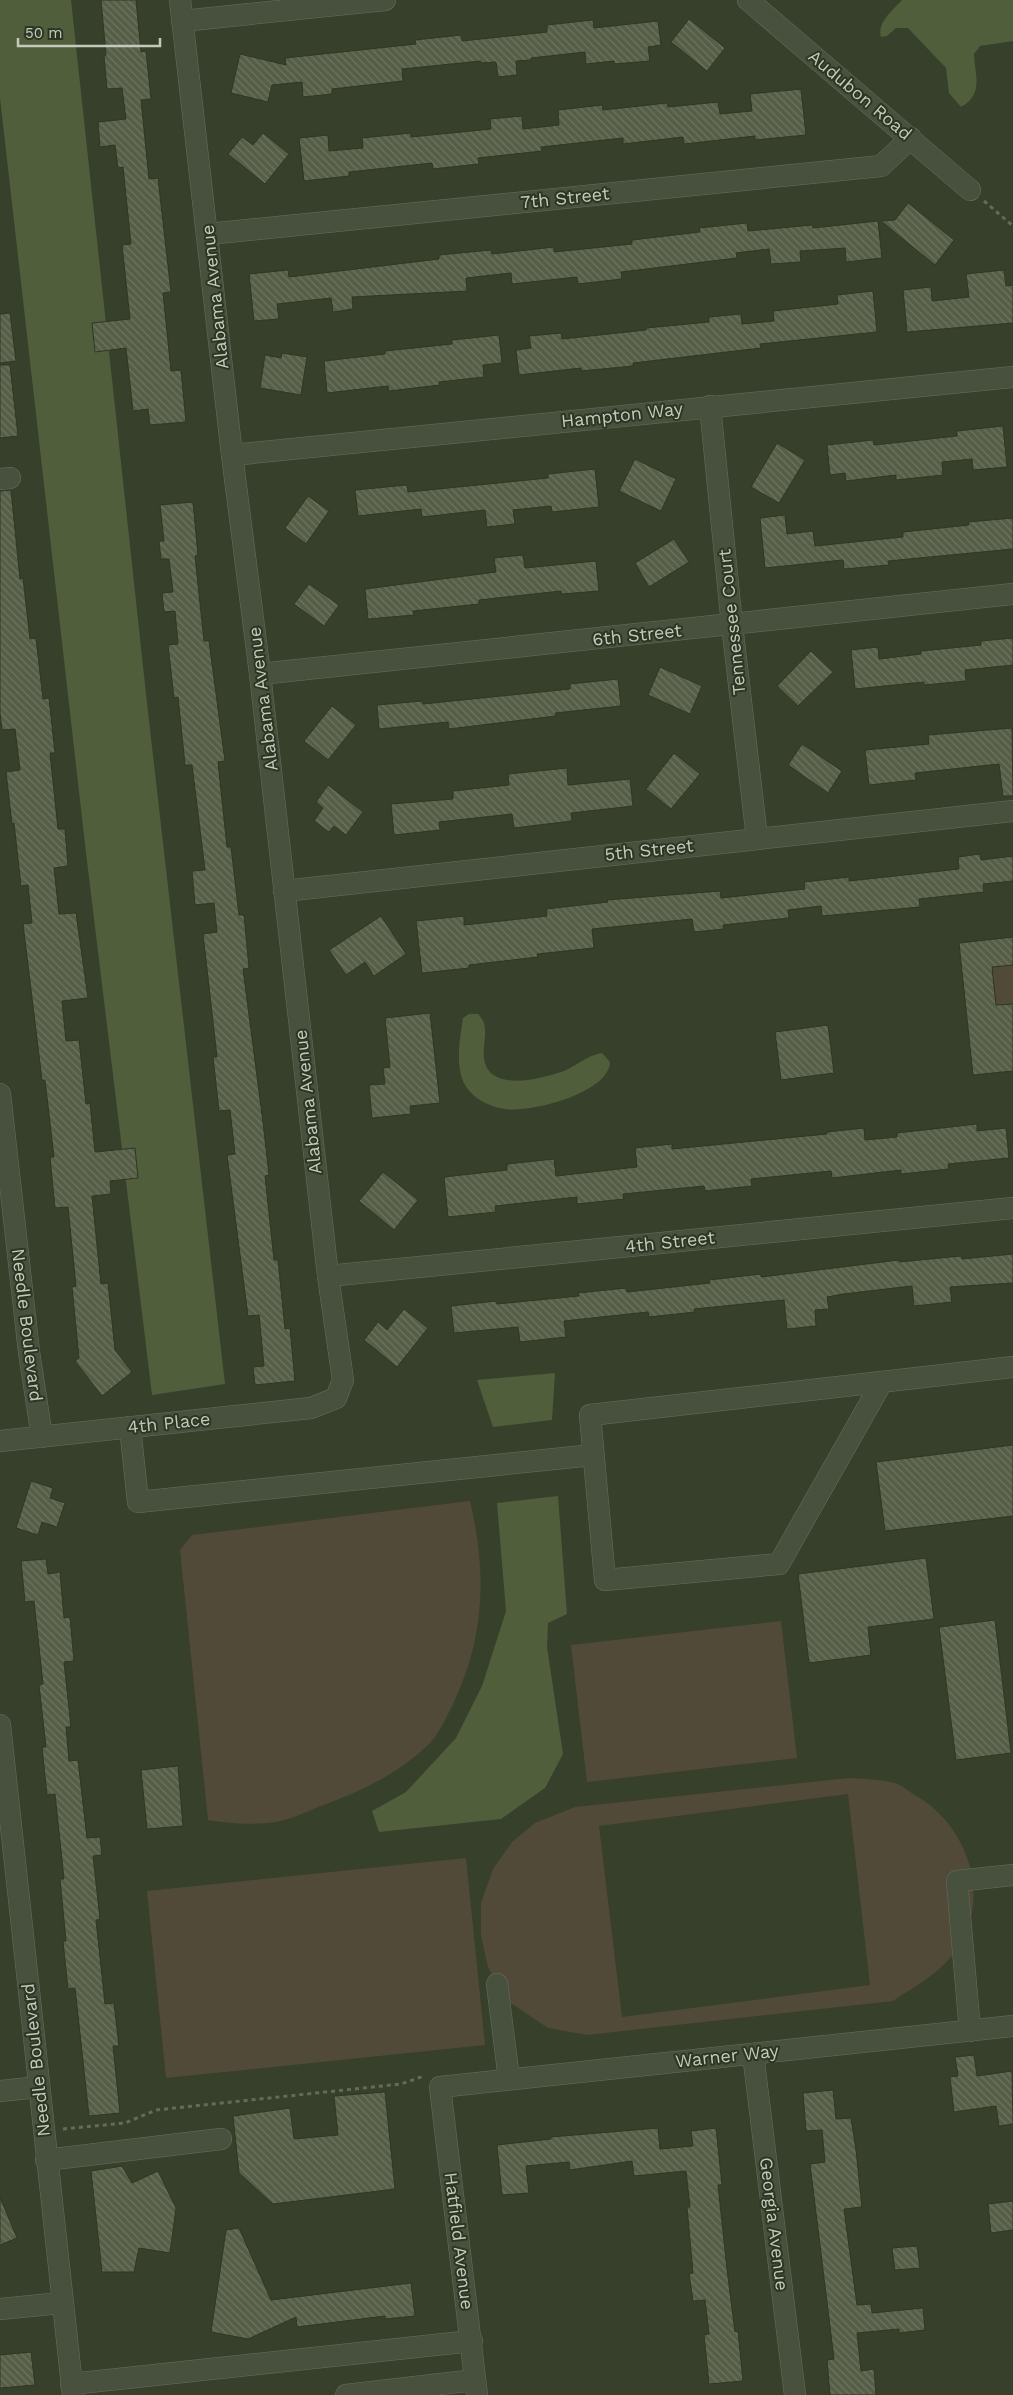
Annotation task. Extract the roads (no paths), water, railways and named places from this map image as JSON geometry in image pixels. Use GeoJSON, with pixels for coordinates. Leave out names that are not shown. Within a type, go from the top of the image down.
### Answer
{"type":"FeatureCollection","features":[{"type":"Feature","properties":{"kind":"street","name":"Alabama Avenue"},"geometry":{"type":"LineString","coordinates":[[180,0],[232,455],[260,674],[328,1276],[343,1380],[336,1398]]}},
{"type":"Feature","properties":{"kind":"street"},"geometry":{"type":"LineString","coordinates":[[182,21],[385,0]]}},
{"type":"Feature","properties":{"kind":"street","name":"Audubon Road"},"geometry":{"type":"LineString","coordinates":[[748,0],[970,190]]}},
{"type":"Feature","properties":{"kind":"street","name":"7th Street"},"geometry":{"type":"LineString","coordinates":[[208,234],[881,166],[911,138]]}},
{"type":"Feature","properties":{"kind":"street","name":"Hampton Way"},"geometry":{"type":"LineString","coordinates":[[232,455],[1013,377]]}},
{"type":"Feature","properties":{"kind":"street","name":"Tennessee Court"},"geometry":{"type":"LineString","coordinates":[[710,406],[732,625],[757,838]]}},
{"type":"Feature","properties":{"kind":"street","name":"6th Street"},"geometry":{"type":"LineString","coordinates":[[260,674],[1013,594]]}},
{"type":"Feature","properties":{"kind":"street","name":"5th Street"},"geometry":{"type":"LineString","coordinates":[[284,891],[1013,810]]}},
{"type":"Feature","properties":{"kind":"street","name":"Needle Boulevard"},"geometry":{"type":"LineString","coordinates":[[0,1094],[29,1352],[42,1437]]}},
{"type":"Feature","properties":{"kind":"street","name":"4th Street"},"geometry":{"type":"LineString","coordinates":[[328,1276],[1013,1208]]}},
{"type":"Feature","properties":{"kind":"street"},"geometry":{"type":"LineString","coordinates":[[882,1382],[779,1564],[605,1580],[590,1415],[1013,1367]]}},
{"type":"Feature","properties":{"kind":"street","name":"4th Place"},"geometry":{"type":"LineString","coordinates":[[0,1441],[310,1408],[336,1398]]}},
{"type":"Feature","properties":{"kind":"street"},"geometry":{"type":"LineString","coordinates":[[130,1427],[138,1502],[594,1455]]}},
{"type":"Feature","properties":{"kind":"street","name":"Needle Boulevard"},"geometry":{"type":"LineString","coordinates":[[0,1725],[8,1875],[39,2087],[72,2389]]}},
{"type":"Feature","properties":{"kind":"street"},"geometry":{"type":"LineString","coordinates":[[970,2031],[957,1881],[1013,1875]]}},
{"type":"Feature","properties":{"kind":"street"},"geometry":{"type":"LineString","coordinates":[[497,1984],[509,2079]]}},
{"type":"Feature","properties":{"kind":"street","name":"Warner Way"},"geometry":{"type":"LineString","coordinates":[[433,2081],[509,2079],[1013,2026]]}},
{"type":"Feature","properties":{"kind":"street","name":"Georgia Avenue"},"geometry":{"type":"LineString","coordinates":[[753,2054],[795,2395]]}},
{"type":"Feature","properties":{"kind":"street","name":"Hatfield Avenue"},"geometry":{"type":"LineString","coordinates":[[433,2081],[472,2340],[476,2387]]}},
{"type":"Feature","properties":{"kind":"street"},"geometry":{"type":"LineString","coordinates":[[0,2091],[39,2087]]}},
{"type":"Feature","properties":{"kind":"street"},"geometry":{"type":"LineString","coordinates":[[46,2160],[221,2139]]}},
{"type":"Feature","properties":{"kind":"street"},"geometry":{"type":"LineString","coordinates":[[0,2310],[62,2303]]}},
{"type":"Feature","properties":{"kind":"street"},"geometry":{"type":"LineString","coordinates":[[72,2389],[472,2340]]}},
{"type":"Feature","properties":{"kind":"street"},"geometry":{"type":"LineString","coordinates":[[346,2395],[476,2387]]}}]}
